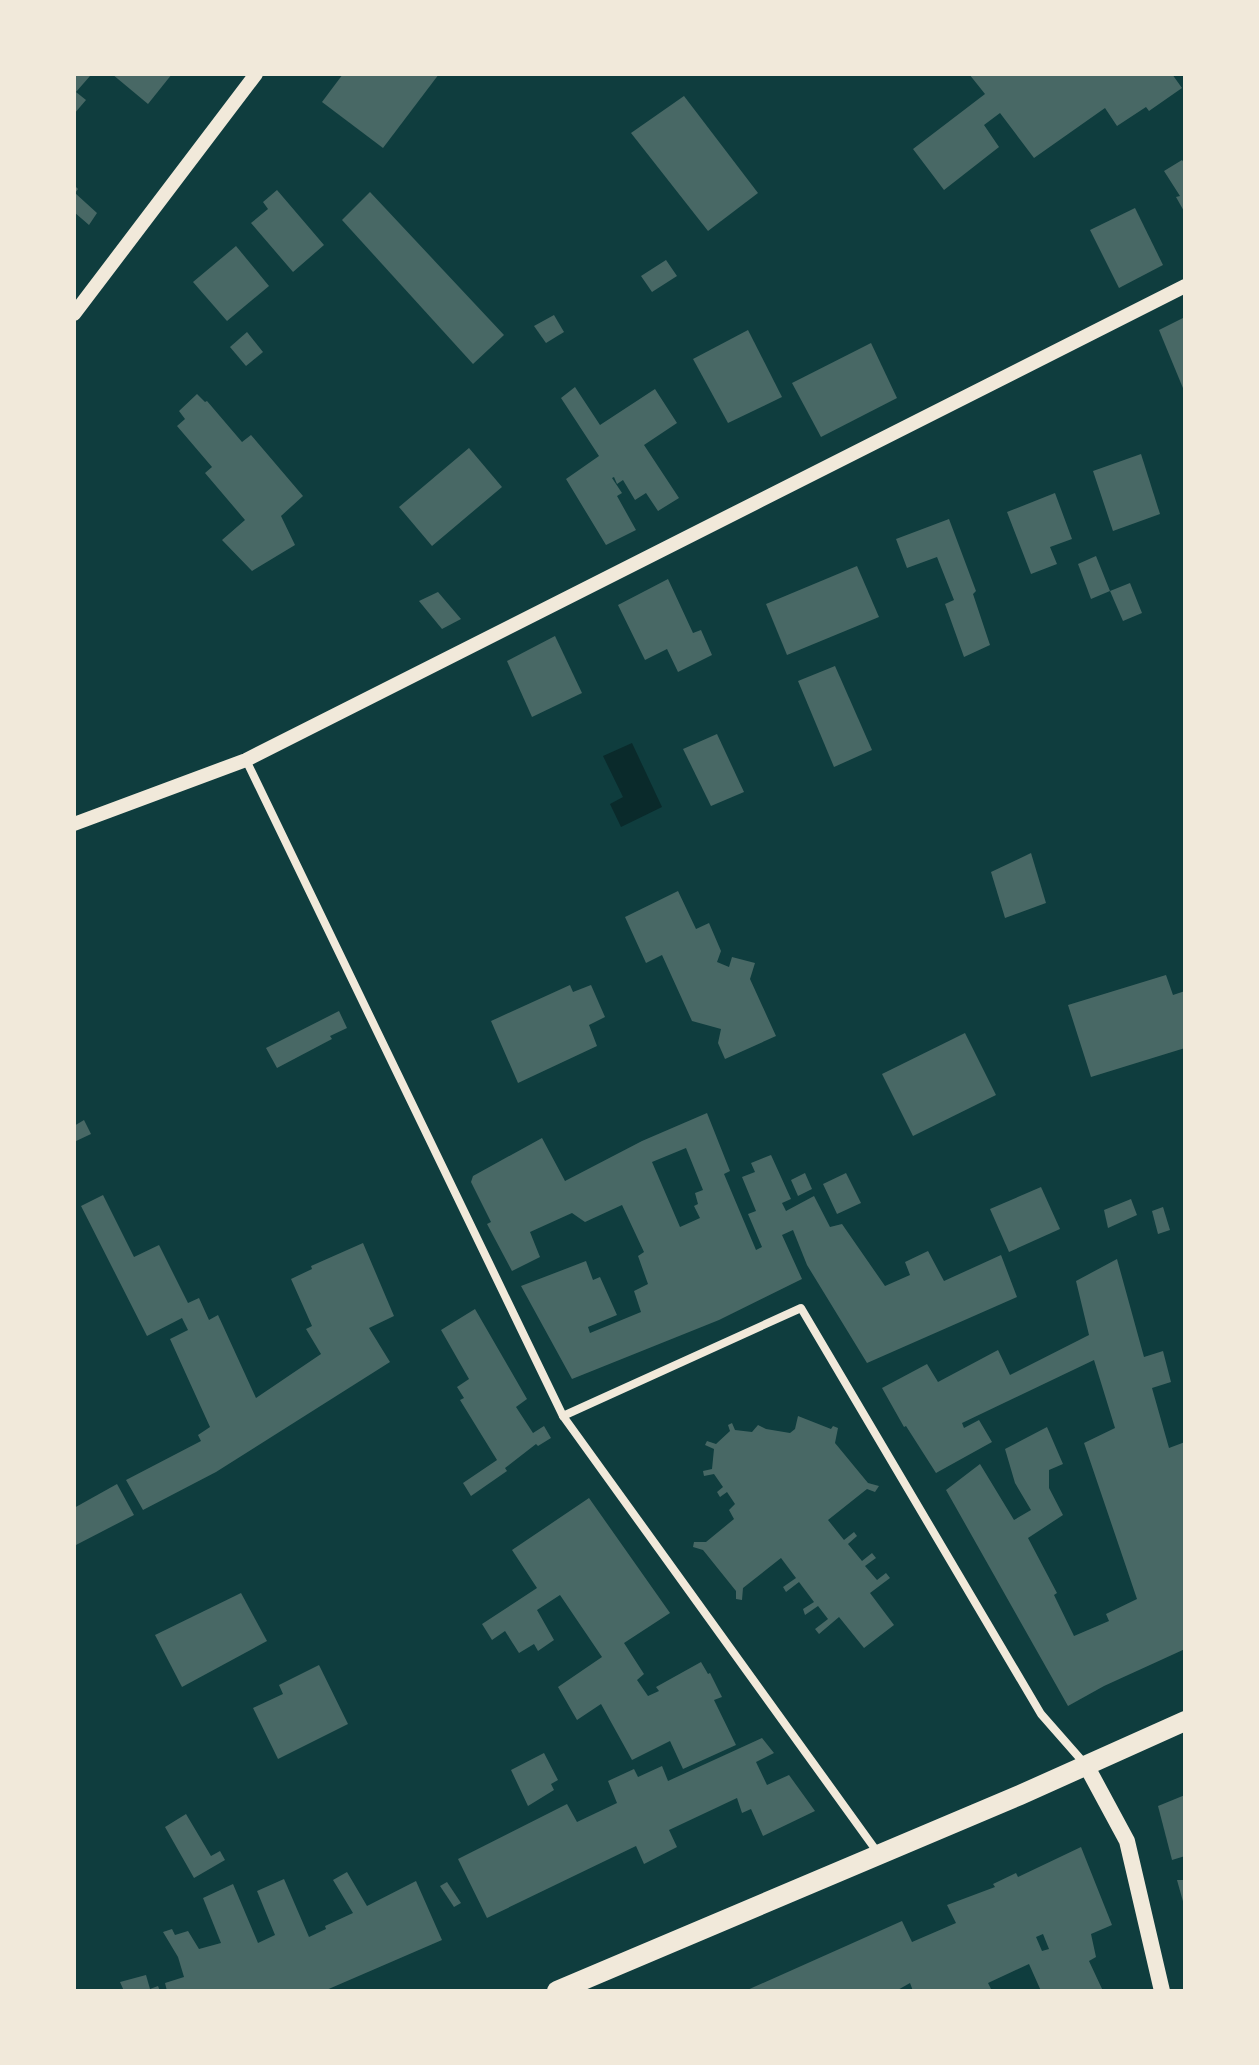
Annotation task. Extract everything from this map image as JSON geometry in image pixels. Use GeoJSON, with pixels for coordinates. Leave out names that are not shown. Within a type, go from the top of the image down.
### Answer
{"type":"FeatureCollection","features":[{"type":"Feature","properties":{"kind":"main road"},"geometry":{"type":"LineString","coordinates":[[557,1991],[1185,1721]]}},
{"type":"Feature","properties":{"kind":"main road"},"geometry":{"type":"LineString","coordinates":[[1086,1765],[1127,1841],[1162,1991]]}},
{"type":"Feature","properties":{"kind":"street"},"geometry":{"type":"LineString","coordinates":[[74,314],[256,74]]}},
{"type":"Feature","properties":{"kind":"street"},"geometry":{"type":"LineString","coordinates":[[74,824],[246,760],[1185,286]]}},
{"type":"Feature","properties":{"kind":"street"},"geometry":{"type":"LineString","coordinates":[[246,760],[563,1416],[879,1854]]}},
{"type":"Feature","properties":{"kind":"street"},"geometry":{"type":"LineString","coordinates":[[563,1416],[801,1308],[1041,1714],[1086,1765]]}},
{"type":"Feature","properties":{"kind":"water"},"geometry":{"type":"Polygon","coordinates":[[[632,743],[662,807],[621,827],[610,804],[623,797],[603,756],[632,743]]]}},
{"type":"Feature","properties":{"kind":"building"},"geometry":{"type":"Polygon","coordinates":[[[74,74],[90,76],[76,92],[86,100],[74,114],[74,74]]]}},
{"type":"Feature","properties":{"kind":"building"},"geometry":{"type":"Polygon","coordinates":[[[112,74],[172,74],[148,104],[112,74]]]}},
{"type":"Feature","properties":{"kind":"building"},"geometry":{"type":"Polygon","coordinates":[[[343,74],[439,74],[383,148],[322,102],[343,74]]]}},
{"type":"Feature","properties":{"kind":"building"},"geometry":{"type":"Polygon","coordinates":[[[969,74],[1172,74],[1182,88],[1149,111],[1146,107],[1117,126],[1105,108],[1034,158],[1000,113],[984,125],[999,147],[944,190],[913,149],[985,94],[969,74]]]}},
{"type":"Feature","properties":{"kind":"building"},"geometry":{"type":"Polygon","coordinates":[[[684,96],[758,193],[708,231],[631,133],[684,96]]]}},
{"type":"Feature","properties":{"kind":"building"},"geometry":{"type":"Polygon","coordinates":[[[1182,160],[1185,164],[1185,213],[1176,197],[1180,196],[1164,171],[1182,160]]]}},
{"type":"Feature","properties":{"kind":"building"},"geometry":{"type":"Polygon","coordinates":[[[74,185],[78,189],[75,193],[97,213],[89,225],[74,212],[74,185]]]}},
{"type":"Feature","properties":{"kind":"building"},"geometry":{"type":"Polygon","coordinates":[[[277,190],[324,245],[293,272],[251,223],[268,209],[263,202],[277,190]]]}},
{"type":"Feature","properties":{"kind":"building"},"geometry":{"type":"Polygon","coordinates":[[[370,192],[504,335],[473,364],[342,220],[370,192]]]}},
{"type":"Feature","properties":{"kind":"building"},"geometry":{"type":"Polygon","coordinates":[[[1135,208],[1163,265],[1119,288],[1090,230],[1135,208]]]}},
{"type":"Feature","properties":{"kind":"building"},"geometry":{"type":"Polygon","coordinates":[[[236,246],[269,286],[227,321],[193,282],[236,246]]]}},
{"type":"Feature","properties":{"kind":"building"},"geometry":{"type":"Polygon","coordinates":[[[666,260],[677,276],[652,292],[641,276],[666,260]]]}},
{"type":"Feature","properties":{"kind":"building"},"geometry":{"type":"Polygon","coordinates":[[[554,315],[564,332],[546,343],[534,326],[554,315]]]}},
{"type":"Feature","properties":{"kind":"building"},"geometry":{"type":"Polygon","coordinates":[[[1185,317],[1185,393],[1159,330],[1185,317]]]}},
{"type":"Feature","properties":{"kind":"building"},"geometry":{"type":"Polygon","coordinates":[[[748,330],[782,397],[728,423],[693,359],[748,330]]]}},
{"type":"Feature","properties":{"kind":"building"},"geometry":{"type":"Polygon","coordinates":[[[247,332],[263,352],[246,366],[230,347],[247,332]]]}},
{"type":"Feature","properties":{"kind":"building"},"geometry":{"type":"Polygon","coordinates":[[[871,343],[897,398],[821,437],[792,383],[871,343]]]}},
{"type":"Feature","properties":{"kind":"building"},"geometry":{"type":"Polygon","coordinates":[[[575,387],[600,425],[655,389],[677,423],[644,445],[679,498],[658,511],[646,493],[635,500],[623,480],[617,484],[612,478],[622,493],[617,496],[636,530],[606,545],[566,479],[599,456],[561,398],[575,387]]]}},
{"type":"Feature","properties":{"kind":"building"},"geometry":{"type":"Polygon","coordinates":[[[197,394],[207,401],[242,442],[251,435],[303,496],[281,516],[295,545],[252,571],[222,540],[245,520],[205,473],[212,467],[177,426],[185,419],[179,411],[197,394]]]}},
{"type":"Feature","properties":{"kind":"building"},"geometry":{"type":"Polygon","coordinates":[[[469,448],[502,487],[432,546],[399,507],[469,448]]]}},
{"type":"Feature","properties":{"kind":"building"},"geometry":{"type":"Polygon","coordinates":[[[1141,454],[1160,514],[1113,531],[1093,471],[1141,454]]]}},
{"type":"Feature","properties":{"kind":"building"},"geometry":{"type":"Polygon","coordinates":[[[1055,493],[1072,539],[1050,547],[1057,564],[1031,574],[1007,512],[1055,493]]]}},
{"type":"Feature","properties":{"kind":"building"},"geometry":{"type":"Polygon","coordinates":[[[949,519],[976,591],[973,594],[990,645],[964,657],[945,604],[954,600],[937,557],[907,568],[896,539],[949,519]]]}},
{"type":"Feature","properties":{"kind":"building"},"geometry":{"type":"Polygon","coordinates":[[[1096,556],[1110,591],[1091,599],[1078,564],[1096,556]]]}},
{"type":"Feature","properties":{"kind":"building"},"geometry":{"type":"Polygon","coordinates":[[[857,566],[879,617],[787,655],[766,604],[857,566]]]}},
{"type":"Feature","properties":{"kind":"building"},"geometry":{"type":"Polygon","coordinates":[[[668,579],[693,633],[701,630],[712,655],[678,672],[667,649],[645,660],[618,605],[668,579]]]}},
{"type":"Feature","properties":{"kind":"building"},"geometry":{"type":"Polygon","coordinates":[[[1130,583],[1142,613],[1123,621],[1110,591],[1130,583]]]}},
{"type":"Feature","properties":{"kind":"building"},"geometry":{"type":"Polygon","coordinates":[[[438,592],[461,619],[442,629],[419,601],[438,592]]]}},
{"type":"Feature","properties":{"kind":"building"},"geometry":{"type":"Polygon","coordinates":[[[555,636],[582,693],[532,717],[507,661],[555,636]]]}},
{"type":"Feature","properties":{"kind":"building"},"geometry":{"type":"Polygon","coordinates":[[[835,666],[872,750],[834,767],[798,681],[835,666]]]}},
{"type":"Feature","properties":{"kind":"building"},"geometry":{"type":"Polygon","coordinates":[[[717,734],[744,792],[711,806],[683,749],[717,734]]]}},
{"type":"Feature","properties":{"kind":"building"},"geometry":{"type":"Polygon","coordinates":[[[1031,853],[1046,903],[1005,918],[991,872],[1031,853]]]}},
{"type":"Feature","properties":{"kind":"building"},"geometry":{"type":"Polygon","coordinates":[[[678,891],[696,929],[709,923],[721,951],[717,962],[729,967],[732,957],[755,963],[750,979],[776,1036],[725,1059],[718,1043],[721,1029],[692,1021],[662,955],[646,963],[625,917],[678,891]]]}},
{"type":"Feature","properties":{"kind":"building"},"geometry":{"type":"Polygon","coordinates":[[[1166,975],[1173,995],[1185,991],[1185,1048],[1091,1077],[1068,1005],[1166,975]]]}},
{"type":"Feature","properties":{"kind":"building"},"geometry":{"type":"Polygon","coordinates":[[[570,985],[573,992],[591,985],[605,1017],[589,1025],[597,1046],[518,1083],[491,1021],[570,985]]]}},
{"type":"Feature","properties":{"kind":"building"},"geometry":{"type":"Polygon","coordinates":[[[339,1011],[347,1028],[277,1068],[266,1048],[339,1011]]]}},
{"type":"Feature","properties":{"kind":"building"},"geometry":{"type":"Polygon","coordinates":[[[965,1033],[996,1095],[913,1136],[882,1074],[965,1033]]]}},
{"type":"Feature","properties":{"kind":"building"},"geometry":{"type":"Polygon","coordinates":[[[707,1113],[730,1171],[724,1174],[756,1250],[762,1247],[748,1214],[756,1211],[742,1177],[755,1172],[751,1163],[771,1155],[791,1199],[782,1203],[786,1211],[814,1196],[830,1227],[842,1224],[885,1286],[910,1275],[905,1262],[928,1251],[944,1281],[1001,1255],[1017,1297],[867,1363],[807,1265],[793,1230],[782,1235],[802,1279],[719,1320],[572,1379],[521,1286],[586,1261],[593,1280],[600,1277],[617,1315],[588,1327],[590,1333],[641,1312],[634,1291],[648,1284],[638,1256],[644,1252],[622,1205],[585,1222],[572,1213],[530,1232],[540,1257],[512,1271],[487,1224],[491,1222],[471,1182],[473,1176],[542,1138],[565,1181],[642,1141],[707,1113]],[[686,1148],[652,1162],[680,1227],[700,1218],[694,1206],[698,1204],[695,1193],[703,1190],[686,1148]]]}},
{"type":"Feature","properties":{"kind":"building"},"geometry":{"type":"Polygon","coordinates":[[[84,1120],[91,1134],[74,1142],[74,1126],[84,1120]]]}},
{"type":"Feature","properties":{"kind":"building"},"geometry":{"type":"Polygon","coordinates":[[[805,1173],[812,1189],[798,1196],[791,1180],[805,1173]]]}},
{"type":"Feature","properties":{"kind":"building"},"geometry":{"type":"Polygon","coordinates":[[[846,1173],[861,1203],[837,1214],[823,1184],[846,1173]]]}},
{"type":"Feature","properties":{"kind":"building"},"geometry":{"type":"Polygon","coordinates":[[[1041,1187],[1060,1229],[1009,1252],[990,1209],[1041,1187]]]}},
{"type":"Feature","properties":{"kind":"building"},"geometry":{"type":"Polygon","coordinates":[[[103,1195],[134,1257],[159,1245],[188,1303],[199,1298],[209,1320],[218,1315],[256,1398],[321,1354],[306,1329],[312,1326],[291,1279],[312,1269],[311,1266],[363,1243],[394,1316],[369,1328],[390,1362],[216,1472],[143,1510],[126,1480],[201,1441],[198,1435],[210,1427],[170,1339],[188,1330],[182,1318],[147,1336],[81,1206],[103,1195]]]}},
{"type":"Feature","properties":{"kind":"building"},"geometry":{"type":"Polygon","coordinates":[[[1131,1199],[1137,1215],[1108,1228],[1104,1210],[1131,1199]]]}},
{"type":"Feature","properties":{"kind":"building"},"geometry":{"type":"Polygon","coordinates":[[[1163,1207],[1170,1230],[1158,1234],[1152,1211],[1163,1207]]]}},
{"type":"Feature","properties":{"kind":"building"},"geometry":{"type":"Polygon","coordinates":[[[1117,1259],[1144,1357],[1163,1351],[1171,1382],[1152,1388],[1169,1448],[1185,1442],[1185,1649],[1068,1706],[946,1490],[980,1464],[1014,1520],[1031,1510],[1015,1483],[1005,1449],[1047,1427],[1063,1464],[1049,1470],[1049,1488],[1063,1515],[1028,1538],[1057,1593],[1054,1595],[1074,1636],[1109,1621],[1106,1614],[1137,1599],[1084,1443],[1115,1428],[1094,1360],[962,1423],[964,1428],[979,1420],[992,1442],[936,1473],[882,1388],[927,1364],[938,1382],[998,1350],[1010,1375],[1089,1335],[1076,1281],[1117,1259]]]}},
{"type":"Feature","properties":{"kind":"building"},"geometry":{"type":"Polygon","coordinates":[[[475,1309],[527,1399],[516,1407],[533,1433],[544,1426],[551,1438],[538,1446],[536,1444],[505,1468],[507,1471],[471,1496],[463,1483],[497,1460],[460,1400],[464,1398],[457,1387],[469,1379],[441,1330],[475,1309]]]}},
{"type":"Feature","properties":{"kind":"building"},"geometry":{"type":"Polygon","coordinates":[[[798,1416],[831,1429],[833,1426],[838,1428],[835,1443],[868,1483],[879,1486],[875,1492],[867,1489],[828,1520],[844,1540],[854,1532],[857,1536],[848,1544],[862,1561],[872,1553],[876,1558],[865,1566],[877,1580],[886,1573],[890,1578],[870,1593],[894,1625],[864,1648],[839,1617],[819,1634],[815,1629],[828,1619],[818,1606],[805,1615],[803,1609],[814,1602],[799,1582],[786,1592],[783,1587],[796,1578],[781,1558],[743,1588],[742,1600],[736,1599],[736,1591],[703,1550],[693,1547],[694,1542],[706,1542],[734,1519],[729,1510],[735,1504],[727,1492],[720,1497],[717,1492],[723,1487],[714,1474],[704,1476],[703,1471],[712,1469],[714,1449],[705,1445],[707,1441],[716,1444],[730,1431],[728,1425],[732,1423],[735,1430],[752,1432],[758,1425],[790,1433],[795,1429],[798,1416]]]}},
{"type":"Feature","properties":{"kind":"building"},"geometry":{"type":"Polygon","coordinates":[[[117,1484],[134,1515],[74,1546],[74,1508],[117,1484]]]}},
{"type":"Feature","properties":{"kind":"building"},"geometry":{"type":"Polygon","coordinates":[[[589,1498],[670,1613],[624,1643],[644,1674],[637,1680],[648,1696],[659,1691],[656,1687],[701,1662],[722,1697],[714,1700],[736,1745],[683,1769],[670,1741],[632,1760],[601,1704],[577,1720],[558,1687],[602,1657],[560,1595],[537,1610],[554,1640],[538,1651],[534,1644],[519,1653],[505,1631],[492,1640],[482,1624],[537,1588],[512,1550],[589,1498]]]}},
{"type":"Feature","properties":{"kind":"building"},"geometry":{"type":"Polygon","coordinates":[[[241,1593],[267,1641],[182,1687],[155,1635],[241,1593]]]}},
{"type":"Feature","properties":{"kind":"building"},"geometry":{"type":"Polygon","coordinates":[[[319,1665],[348,1724],[278,1759],[253,1708],[283,1694],[279,1685],[319,1665]]]}},
{"type":"Feature","properties":{"kind":"building"},"geometry":{"type":"Polygon","coordinates":[[[762,1738],[774,1753],[756,1762],[767,1785],[789,1775],[815,1811],[763,1836],[751,1809],[742,1813],[737,1798],[669,1830],[677,1847],[644,1864],[636,1846],[487,1918],[458,1859],[567,1804],[577,1822],[617,1803],[608,1781],[634,1769],[638,1777],[662,1766],[668,1781],[762,1738]]]}},
{"type":"Feature","properties":{"kind":"building"},"geometry":{"type":"Polygon","coordinates":[[[544,1753],[558,1780],[551,1784],[554,1790],[528,1806],[511,1770],[544,1753]]]}},
{"type":"Feature","properties":{"kind":"building"},"geometry":{"type":"Polygon","coordinates":[[[1185,1795],[1185,1856],[1172,1860],[1158,1806],[1185,1795]]]}},
{"type":"Feature","properties":{"kind":"building"},"geometry":{"type":"Polygon","coordinates":[[[186,1814],[211,1856],[220,1851],[225,1860],[194,1878],[165,1827],[186,1814]]]}},
{"type":"Feature","properties":{"kind":"building"},"geometry":{"type":"Polygon","coordinates":[[[1081,1847],[1112,1925],[1091,1934],[1096,1957],[1089,1961],[1103,1991],[1041,1991],[1029,1964],[988,1983],[992,1991],[913,1991],[910,1983],[896,1991],[745,1991],[902,1921],[912,1942],[956,1923],[947,1905],[995,1887],[993,1884],[1016,1873],[1018,1877],[1081,1847]],[[1043,1934],[1036,1937],[1042,1951],[1049,1949],[1043,1934]]]}},
{"type":"Feature","properties":{"kind":"building"},"geometry":{"type":"Polygon","coordinates":[[[347,1872],[367,1906],[416,1881],[442,1940],[324,1991],[167,1991],[165,1983],[184,1977],[178,1957],[163,1932],[172,1929],[175,1935],[188,1931],[199,1949],[221,1943],[203,1898],[233,1884],[258,1943],[275,1935],[257,1891],[284,1879],[309,1937],[353,1913],[333,1880],[347,1872]]]}},
{"type":"Feature","properties":{"kind":"building"},"geometry":{"type":"Polygon","coordinates":[[[1177,1880],[1185,1880],[1185,1905],[1184,1905],[1177,1880]]]}},
{"type":"Feature","properties":{"kind":"building"},"geometry":{"type":"Polygon","coordinates":[[[447,1882],[461,1903],[454,1907],[440,1886],[447,1882]]]}},
{"type":"Feature","properties":{"kind":"building"},"geometry":{"type":"Polygon","coordinates":[[[146,1975],[150,1989],[158,1986],[160,1991],[124,1991],[120,1982],[146,1975]]]}}]}
